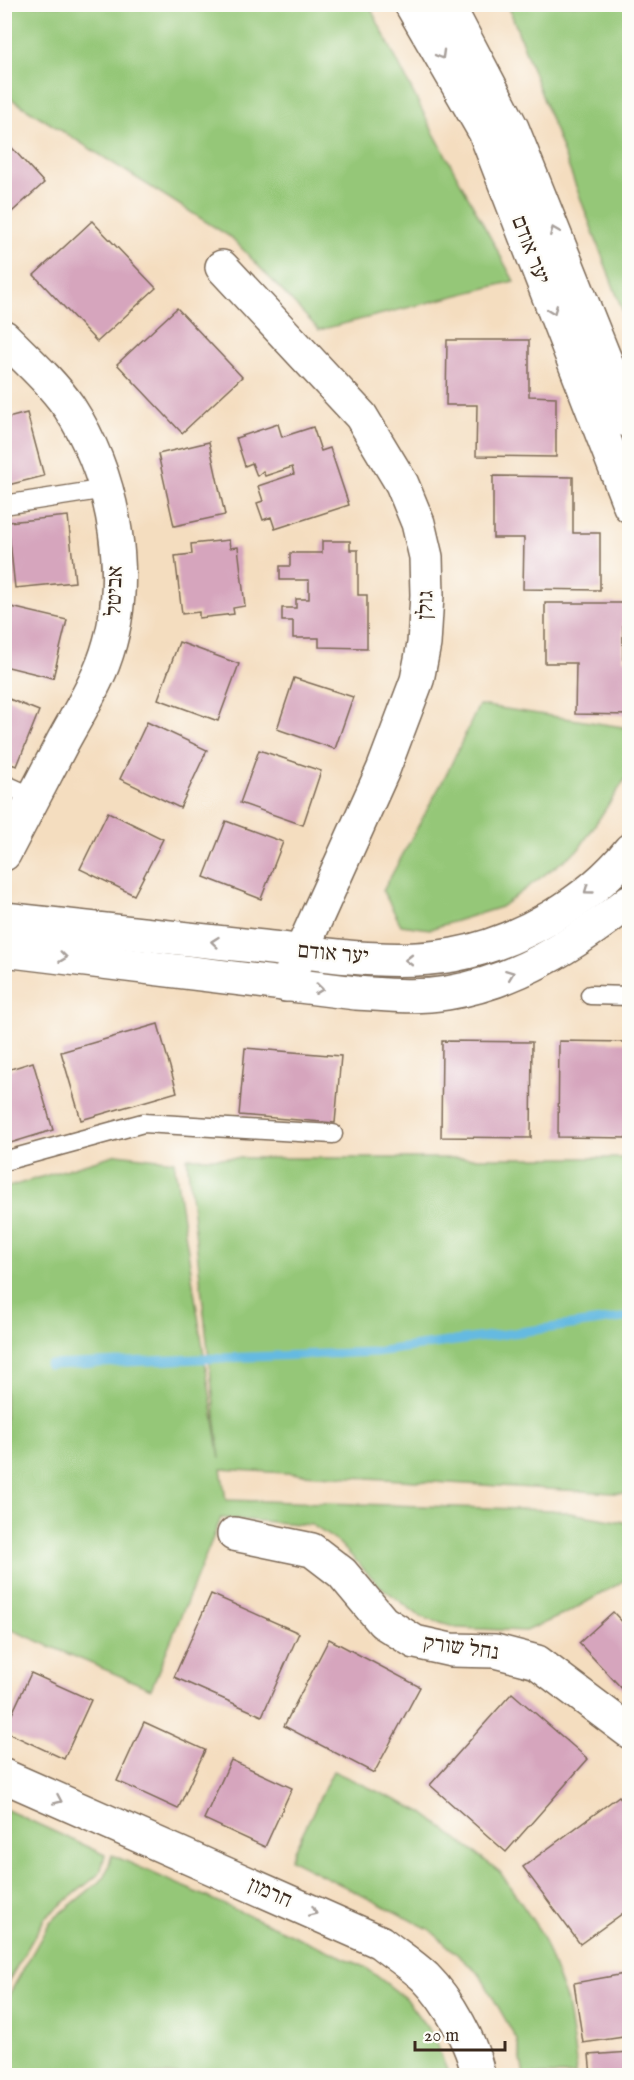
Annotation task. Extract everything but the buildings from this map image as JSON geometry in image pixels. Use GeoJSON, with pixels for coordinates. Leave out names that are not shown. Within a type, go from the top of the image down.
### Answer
{"type":"FeatureCollection","features":[{"type":"Feature","properties":{"kind":"street","name":"יער אודם"},"geometry":{"type":"LineString","coordinates":[[411,4],[485,132],[630,506]]}},
{"type":"Feature","properties":{"kind":"street","name":"יער אודם"},"geometry":{"type":"LineString","coordinates":[[447,4],[512,128],[630,422]]}},
{"type":"Feature","properties":{"kind":"street","name":"גולן"},"geometry":{"type":"LineString","coordinates":[[222,267],[361,416],[402,483],[418,524],[426,557],[427,605],[424,644],[417,680],[386,761],[286,985]]}},
{"type":"Feature","properties":{"kind":"street","name":"אביטל"},"geometry":{"type":"LineString","coordinates":[[4,337],[43,376],[68,406],[91,447],[106,489],[117,553],[118,584],[114,627],[103,664],[19,791],[4,854]]}},
{"type":"Feature","properties":{"kind":"street","name":"יער אודם"},"geometry":{"type":"LineString","coordinates":[[4,919],[300,951],[414,960],[454,955],[493,944],[528,929],[595,885],[630,850]]}},
{"type":"Feature","properties":{"kind":"street","name":"יער אודם"},"geometry":{"type":"LineString","coordinates":[[4,950],[286,985],[404,996],[447,993],[485,984],[558,951],[597,927],[630,902]]}},
{"type":"Feature","properties":{"kind":"street","name":"נחל שורק"},"geometry":{"type":"LineString","coordinates":[[234,1534],[274,1540],[312,1550],[342,1573],[383,1622],[415,1642],[451,1650],[495,1651],[537,1662],[630,1732]]}},
{"type":"Feature","properties":{"kind":"street","name":"חרמון"},"geometry":{"type":"LineString","coordinates":[[4,1776],[380,1942],[426,1978],[457,2020],[476,2063],[478,2076]]}},
{"type":"Feature","properties":{"kind":"lane"},"geometry":{"type":"LineString","coordinates":[[4,505],[106,489]]}},
{"type":"Feature","properties":{"kind":"lane"},"geometry":{"type":"LineString","coordinates":[[590,995],[630,996]]}},
{"type":"Feature","properties":{"kind":"lane"},"geometry":{"type":"LineString","coordinates":[[4,1161],[143,1123],[333,1134]]}},
{"type":"Feature","properties":{"kind":"green space"},"geometry":{"type":"Polygon","coordinates":[[[4,5],[369,5],[430,126],[514,281],[319,330],[232,238],[5,95],[4,5]]]}},
{"type":"Feature","properties":{"kind":"green space"},"geometry":{"type":"Polygon","coordinates":[[[508,5],[629,5],[629,328],[508,5]]]}},
{"type":"Feature","properties":{"kind":"green space"},"geometry":{"type":"Polygon","coordinates":[[[479,705],[629,728],[628,775],[579,849],[501,907],[430,929],[401,925],[383,891],[448,771],[479,705]]]}},
{"type":"Feature","properties":{"kind":"green space"},"geometry":{"type":"Polygon","coordinates":[[[117,1154],[174,1161],[220,1459],[187,1158],[629,1158],[629,1494],[221,1469],[226,1500],[552,1510],[629,1523],[629,1578],[567,1613],[526,1631],[457,1628],[421,1617],[380,1586],[339,1543],[312,1525],[221,1518],[151,1689],[5,1627],[5,1188],[117,1154]]]}},
{"type":"Feature","properties":{"kind":"green space"},"geometry":{"type":"Polygon","coordinates":[[[333,1771],[422,1812],[500,1872],[540,1931],[567,2002],[576,2062],[575,2075],[524,2075],[517,2040],[480,1975],[429,1929],[290,1859],[333,1771]]]}},
{"type":"Feature","properties":{"kind":"green space"},"geometry":{"type":"Polygon","coordinates":[[[5,1809],[105,1855],[100,1873],[45,1918],[5,1987],[5,1809]]]}},
{"type":"Feature","properties":{"kind":"green space"},"geometry":{"type":"Polygon","coordinates":[[[112,1855],[365,1967],[405,1998],[432,2034],[449,2075],[5,2075],[5,2002],[50,1922],[105,1877],[112,1855]]]}},
{"type":"Feature","properties":{"kind":"waterway"},"geometry":{"type":"LineString","coordinates":[[49,1365],[375,1352],[630,1317]]}}]}
